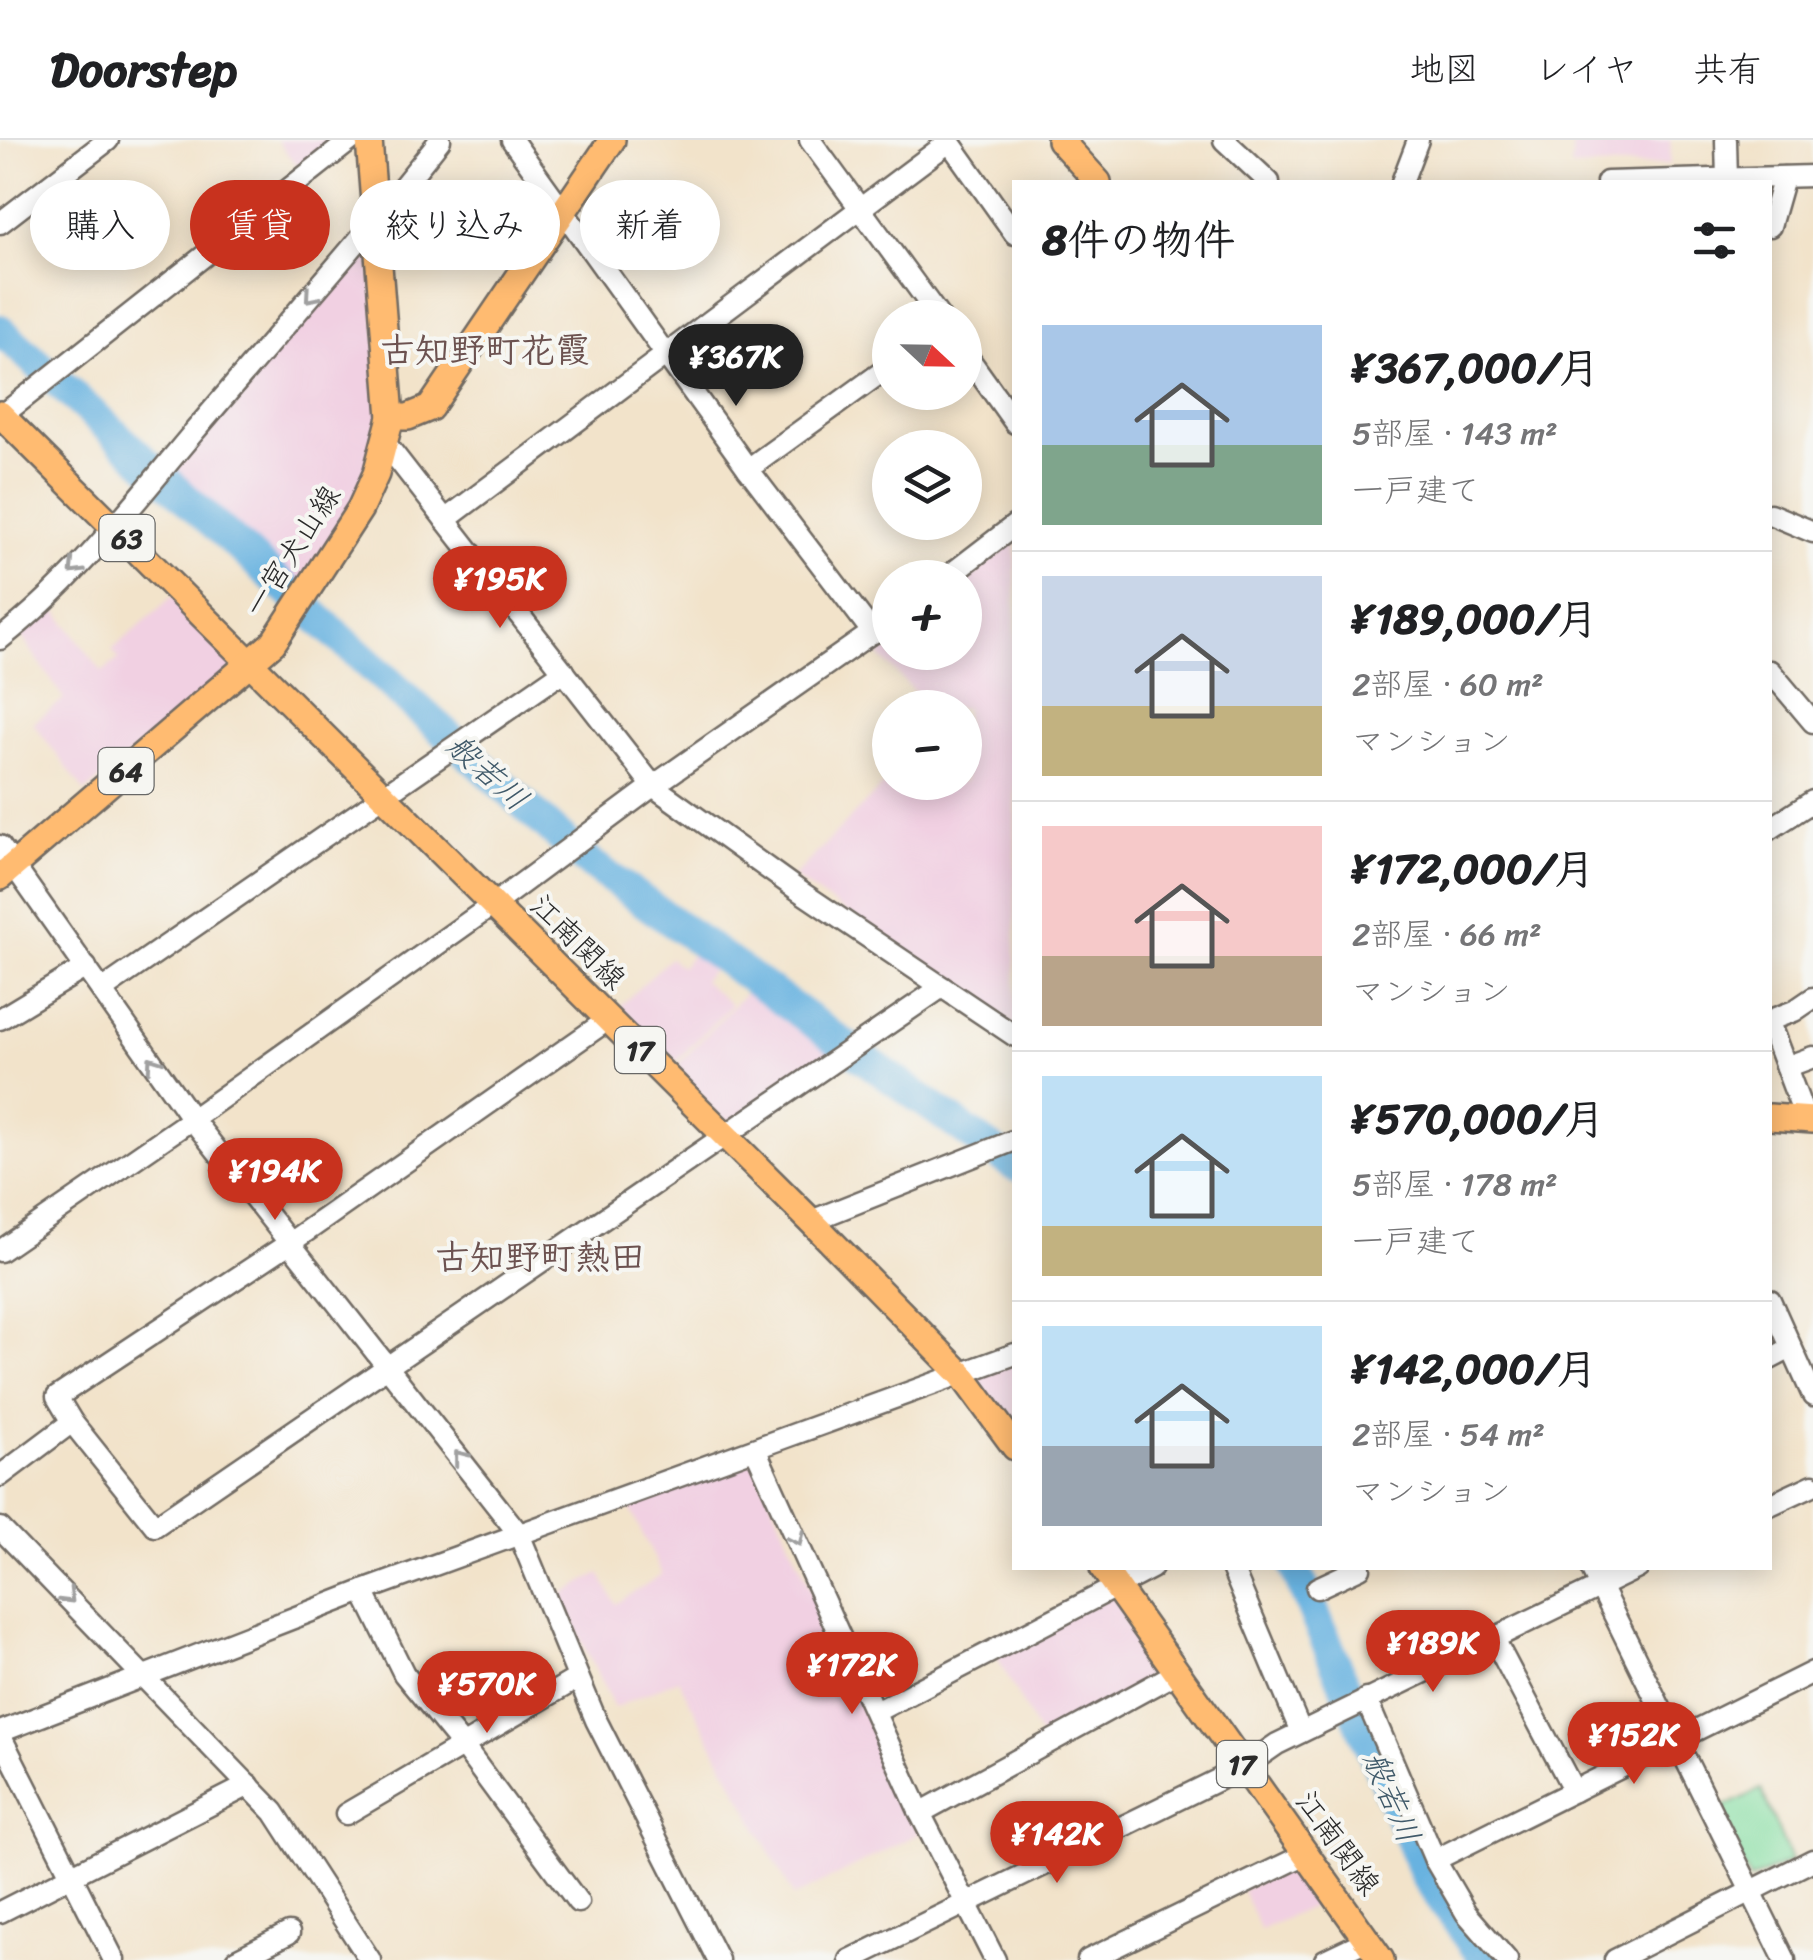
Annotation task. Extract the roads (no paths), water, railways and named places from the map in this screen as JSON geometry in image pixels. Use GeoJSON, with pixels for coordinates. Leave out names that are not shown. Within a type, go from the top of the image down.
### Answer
{"type":"FeatureCollection","features":[{"type":"Feature","properties":{"kind":"main road","name":"一宮犬山線"},"geometry":{"type":"LineString","coordinates":[[370,140],[372,180]]}},
{"type":"Feature","properties":{"kind":"main road"},"geometry":{"type":"LineString","coordinates":[[391,418],[408,417],[430,408],[612,140]]}},
{"type":"Feature","properties":{"kind":"main road"},"geometry":{"type":"LineString","coordinates":[[1060,140],[1096,180]]}},
{"type":"Feature","properties":{"kind":"main road","name":"一宮犬山線"},"geometry":{"type":"LineString","coordinates":[[5,862],[251,665],[272,643],[360,509],[386,444],[391,418],[379,270]]}},
{"type":"Feature","properties":{"kind":"main road","name":"63"},"geometry":{"type":"LineString","coordinates":[[1,415],[251,665]]}},
{"type":"Feature","properties":{"kind":"main road","name":"江南関線"},"geometry":{"type":"LineString","coordinates":[[251,665],[962,1375],[1012,1443]]}},
{"type":"Feature","properties":{"kind":"main road"},"geometry":{"type":"LineString","coordinates":[[1772,1118],[1810,1121]]}},
{"type":"Feature","properties":{"kind":"main road","name":"江南関線"},"geometry":{"type":"LineString","coordinates":[[1110,1576],[1374,1950]]}},
{"type":"Feature","properties":{"kind":"street"},"geometry":{"type":"LineString","coordinates":[[0,223],[108,140]]}},
{"type":"Feature","properties":{"kind":"street"},"geometry":{"type":"LineString","coordinates":[[1,415],[352,140]]}},
{"type":"Feature","properties":{"kind":"street"},"geometry":{"type":"LineString","coordinates":[[409,180],[440,140]]}},
{"type":"Feature","properties":{"kind":"street"},"geometry":{"type":"LineString","coordinates":[[512,140],[748,469],[872,614]]}},
{"type":"Feature","properties":{"kind":"street"},"geometry":{"type":"LineString","coordinates":[[810,140],[927,300]]}},
{"type":"Feature","properties":{"kind":"street"},"geometry":{"type":"LineString","coordinates":[[1224,140],[1268,180]]}},
{"type":"Feature","properties":{"kind":"street"},"geometry":{"type":"LineString","coordinates":[[1403,180],[1418,140]]}},
{"type":"Feature","properties":{"kind":"street"},"geometry":{"type":"LineString","coordinates":[[1726,140],[1726,180]]}},
{"type":"Feature","properties":{"kind":"street"},"geometry":{"type":"LineString","coordinates":[[445,520],[948,141],[1012,230]]}},
{"type":"Feature","properties":{"kind":"street"},"geometry":{"type":"LineString","coordinates":[[1745,180],[1813,176]]}},
{"type":"Feature","properties":{"kind":"street"},"geometry":{"type":"LineString","coordinates":[[1772,219],[1784,178]]}},
{"type":"Feature","properties":{"kind":"street"},"geometry":{"type":"LineString","coordinates":[[0,639],[24,620],[115,527],[350,252]]}},
{"type":"Feature","properties":{"kind":"street"},"geometry":{"type":"LineString","coordinates":[[982,377],[1012,420]]}},
{"type":"Feature","properties":{"kind":"street"},"geometry":{"type":"LineString","coordinates":[[748,469],[872,379]]}},
{"type":"Feature","properties":{"kind":"street"},"geometry":{"type":"LineString","coordinates":[[386,444],[653,786],[794,888],[1012,1034]]}},
{"type":"Feature","properties":{"kind":"street"},"geometry":{"type":"LineString","coordinates":[[1772,515],[1813,532]]}},
{"type":"Feature","properties":{"kind":"street"},"geometry":{"type":"LineString","coordinates":[[969,560],[1012,527]]}},
{"type":"Feature","properties":{"kind":"street"},"geometry":{"type":"LineString","coordinates":[[0,1251],[192,1119],[872,633]]}},
{"type":"Feature","properties":{"kind":"street"},"geometry":{"type":"LineString","coordinates":[[102,990],[564,672]]}},
{"type":"Feature","properties":{"kind":"street"},"geometry":{"type":"LineString","coordinates":[[1772,672],[1813,722]]}},
{"type":"Feature","properties":{"kind":"street"},"geometry":{"type":"LineString","coordinates":[[1772,828],[1813,801]]}},
{"type":"Feature","properties":{"kind":"street"},"geometry":{"type":"LineString","coordinates":[[5,862],[86,966],[192,1119],[520,1534],[596,1720],[718,1960]]}},
{"type":"Feature","properties":{"kind":"street"},"geometry":{"type":"LineString","coordinates":[[0,1019],[86,966]]}},
{"type":"Feature","properties":{"kind":"street"},"geometry":{"type":"LineString","coordinates":[[609,1020],[291,1242],[57,1397],[72,1422],[156,1526],[942,987]]}},
{"type":"Feature","properties":{"kind":"street"},"geometry":{"type":"LineString","coordinates":[[1772,1016],[1794,1011],[1813,998]]}},
{"type":"Feature","properties":{"kind":"street"},"geometry":{"type":"LineString","coordinates":[[1772,1019],[1786,1066],[1810,1121]]}},
{"type":"Feature","properties":{"kind":"street"},"geometry":{"type":"LineString","coordinates":[[1786,1066],[1813,1057]]}},
{"type":"Feature","properties":{"kind":"street"},"geometry":{"type":"LineString","coordinates":[[811,1221],[1012,1141]]}},
{"type":"Feature","properties":{"kind":"street"},"geometry":{"type":"LineString","coordinates":[[1772,1304],[1813,1396]]}},
{"type":"Feature","properties":{"kind":"street"},"geometry":{"type":"LineString","coordinates":[[1772,1358],[1792,1348]]}},
{"type":"Feature","properties":{"kind":"street"},"geometry":{"type":"LineString","coordinates":[[114,1960],[0,1734],[141,1675],[363,1591],[1012,1355]]}},
{"type":"Feature","properties":{"kind":"street"},"geometry":{"type":"LineString","coordinates":[[0,1476],[72,1422]]}},
{"type":"Feature","properties":{"kind":"street"},"geometry":{"type":"LineString","coordinates":[[756,1451],[877,1710],[920,1813],[995,1960]]}},
{"type":"Feature","properties":{"kind":"street"},"geometry":{"type":"LineString","coordinates":[[1772,1504],[1813,1485]]}},
{"type":"Feature","properties":{"kind":"street"},"geometry":{"type":"LineString","coordinates":[[0,1528],[274,1812],[370,1960]]}},
{"type":"Feature","properties":{"kind":"street"},"geometry":{"type":"LineString","coordinates":[[877,1710],[1110,1576],[1142,1570]]}},
{"type":"Feature","properties":{"kind":"street"},"geometry":{"type":"LineString","coordinates":[[1233,1570],[1301,1732]]}},
{"type":"Feature","properties":{"kind":"street"},"geometry":{"type":"LineString","coordinates":[[1317,1588],[1356,1570]]}},
{"type":"Feature","properties":{"kind":"street"},"geometry":{"type":"LineString","coordinates":[[850,1960],[1244,1767],[1301,1732],[1493,1636],[1596,1576],[1628,1570]]}},
{"type":"Feature","properties":{"kind":"street"},"geometry":{"type":"LineString","coordinates":[[1596,1576],[1785,1960]]}},
{"type":"Feature","properties":{"kind":"street"},"geometry":{"type":"LineString","coordinates":[[363,1591],[404,1674],[463,1746],[578,1902]]}},
{"type":"Feature","properties":{"kind":"street"},"geometry":{"type":"LineString","coordinates":[[1493,1636],[1574,1791]]}},
{"type":"Feature","properties":{"kind":"street"},"geometry":{"type":"LineString","coordinates":[[1435,1860],[1813,1672]]}},
{"type":"Feature","properties":{"kind":"street"},"geometry":{"type":"LineString","coordinates":[[920,1813],[1176,1674]]}},
{"type":"Feature","properties":{"kind":"street"},"geometry":{"type":"LineString","coordinates":[[346,1814],[578,1678]]}},
{"type":"Feature","properties":{"kind":"street"},"geometry":{"type":"LineString","coordinates":[[1366,1700],[1435,1860],[1466,1914],[1507,1960]]}},
{"type":"Feature","properties":{"kind":"street"},"geometry":{"type":"LineString","coordinates":[[0,1912],[249,1785]]}},
{"type":"Feature","properties":{"kind":"street"},"geometry":{"type":"LineString","coordinates":[[1088,1960],[1306,1854]]}},
{"type":"Feature","properties":{"kind":"street"},"geometry":{"type":"LineString","coordinates":[[1615,1960],[1813,1860]]}},
{"type":"Feature","properties":{"kind":"street"},"geometry":{"type":"LineString","coordinates":[[236,1960],[288,1933]]}},
{"type":"Feature","properties":{"kind":"street"},"geometry":{"type":"LineString","coordinates":[[1325,1960],[1374,1950]]}},
{"type":"Feature","properties":{"kind":"waterway","name":"般若川"},"geometry":{"type":"LineString","coordinates":[[0,330],[584,859],[1012,1164]]}},
{"type":"Feature","properties":{"kind":"waterway","name":"般若川"},"geometry":{"type":"LineString","coordinates":[[1296,1570],[1426,1877],[1485,1960]]}},
{"type":"Feature","properties":{"kind":"district","name":"古知野町花霞"},"geometry":{"type":"Point","coordinates":[485,350]}},
{"type":"Feature","properties":{"kind":"district","name":"古知野町熱田"},"geometry":{"type":"Point","coordinates":[540,1257]}}]}
